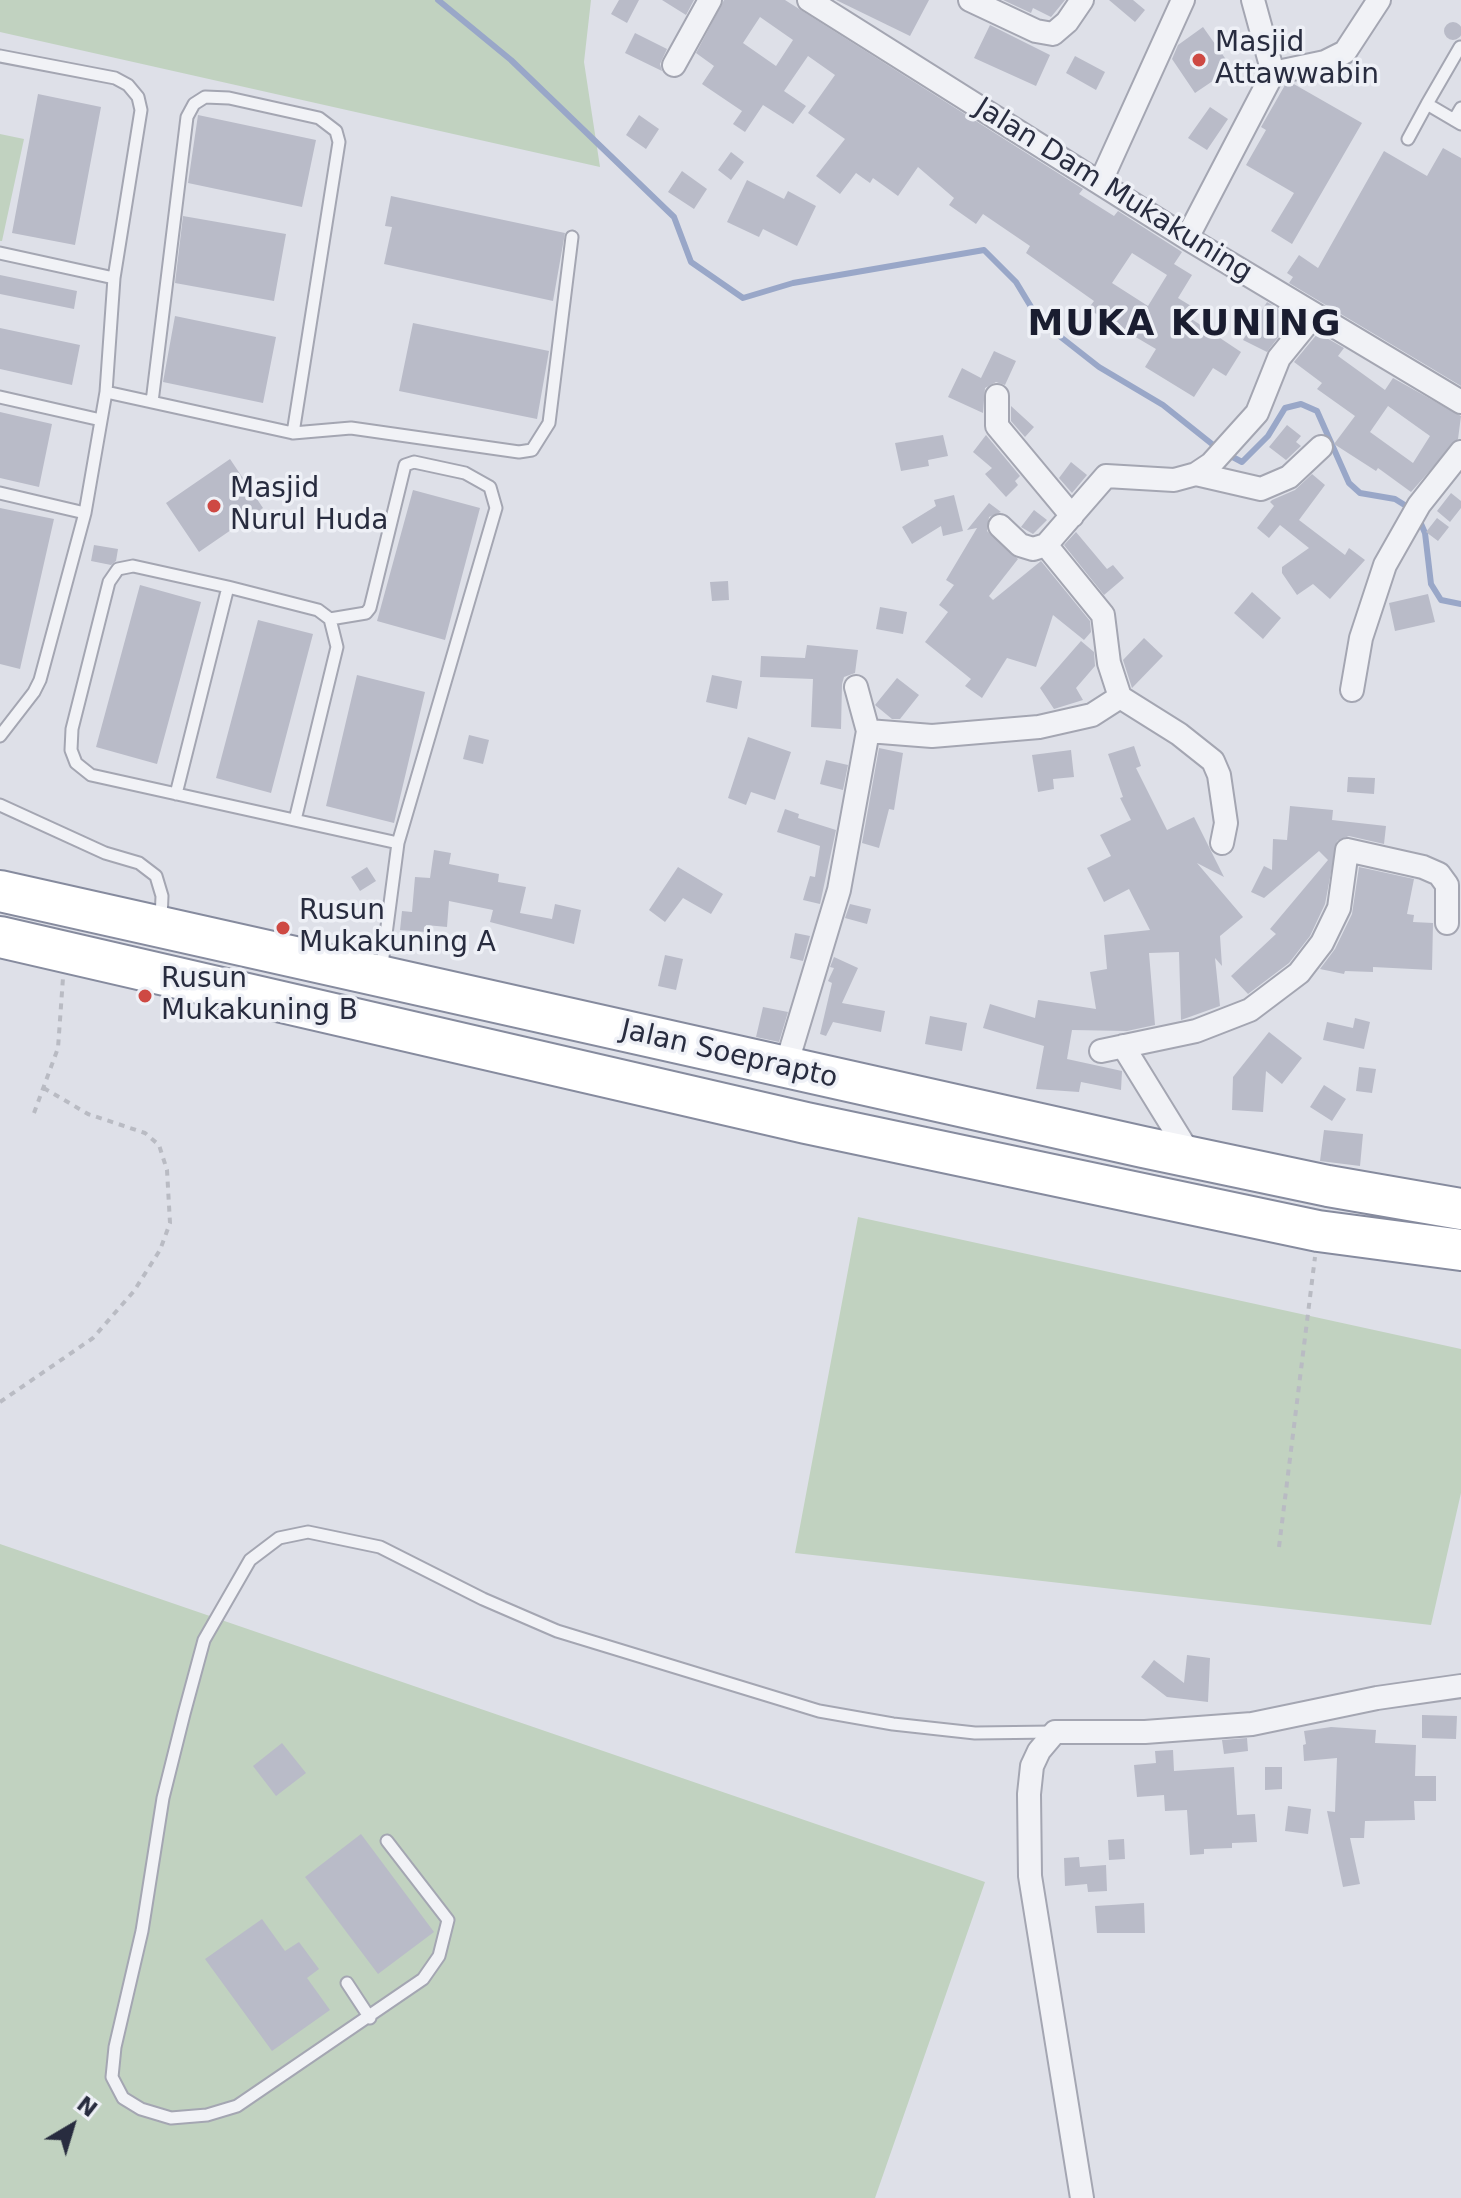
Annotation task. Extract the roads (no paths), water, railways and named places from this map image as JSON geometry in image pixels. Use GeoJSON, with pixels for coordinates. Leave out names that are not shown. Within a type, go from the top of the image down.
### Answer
{"type":"FeatureCollection","features":[{"type":"Feature","properties":{"kind":"highway","name":"Jalan Soeprapto"},"geometry":{"type":"LineString","coordinates":[[0,891],[785,1069],[1187,1156],[1461,1209]]}},
{"type":"Feature","properties":{"kind":"highway","name":"Jalan Soeprapto"},"geometry":{"type":"LineString","coordinates":[[0,937],[614,1081],[1318,1231],[1402,1245],[1461,1250]]}},
{"type":"Feature","properties":{"kind":"street"},"geometry":{"type":"LineString","coordinates":[[674,65],[710,0]]}},
{"type":"Feature","properties":{"kind":"street","name":"Jalan Dam Mukakuning"},"geometry":{"type":"LineString","coordinates":[[809,0],[1187,238],[1461,402]]}},
{"type":"Feature","properties":{"kind":"street"},"geometry":{"type":"LineString","coordinates":[[970,0],[1036,31],[1053,34],[1067,22],[1082,0]]}},
{"type":"Feature","properties":{"kind":"street"},"geometry":{"type":"LineString","coordinates":[[1100,183],[1183,0]]}},
{"type":"Feature","properties":{"kind":"street"},"geometry":{"type":"LineString","coordinates":[[1187,238],[1273,73],[1253,0]]}},
{"type":"Feature","properties":{"kind":"street"},"geometry":{"type":"LineString","coordinates":[[1273,73],[1325,62],[1345,52],[1379,0]]}},
{"type":"Feature","properties":{"kind":"street"},"geometry":{"type":"LineString","coordinates":[[1000,526],[1020,545],[1033,549],[1046,545],[1106,476],[1174,480],[1203,469],[1228,448],[1257,413],[1279,358],[1314,315]]}},
{"type":"Feature","properties":{"kind":"street"},"geometry":{"type":"LineString","coordinates":[[997,396],[994,417],[997,426],[1072,516]]}},
{"type":"Feature","properties":{"kind":"street"},"geometry":{"type":"LineString","coordinates":[[1203,469],[1261,489],[1289,477],[1321,447]]}},
{"type":"Feature","properties":{"kind":"street"},"geometry":{"type":"LineString","coordinates":[[1352,690],[1361,638],[1373,599],[1404,527],[1461,452]]}},
{"type":"Feature","properties":{"kind":"street"},"geometry":{"type":"LineString","coordinates":[[1046,545],[1103,615],[1109,663],[1120,697],[1213,761],[1219,775],[1226,823],[1222,843]]}},
{"type":"Feature","properties":{"kind":"street"},"geometry":{"type":"LineString","coordinates":[[785,1069],[803,1003],[830,928],[868,731],[856,687]]}},
{"type":"Feature","properties":{"kind":"street"},"geometry":{"type":"LineString","coordinates":[[868,731],[932,736],[1039,727],[1092,715],[1120,697]]}},
{"type":"Feature","properties":{"kind":"street"},"geometry":{"type":"LineString","coordinates":[[1101,1051],[1196,1031],[1250,1010],[1299,973],[1322,943],[1339,908],[1347,850],[1423,867],[1439,874],[1447,885],[1447,923]]}},
{"type":"Feature","properties":{"kind":"street"},"geometry":{"type":"LineString","coordinates":[[1123,1046],[1184,1145],[1187,1156]]}},
{"type":"Feature","properties":{"kind":"street"},"geometry":{"type":"LineString","coordinates":[[1082,2198],[1030,1876],[1032,1766],[1039,1751],[1055,1732],[1145,1732],[1252,1724],[1377,1698],[1461,1686]]}},
{"type":"Feature","properties":{"kind":"lane"},"geometry":{"type":"LineString","coordinates":[[1408,139],[1460,47]]}},
{"type":"Feature","properties":{"kind":"lane"},"geometry":{"type":"LineString","coordinates":[[0,56],[115,78],[128,85],[138,97],[141,110],[114,278],[106,392],[85,513],[40,680],[0,736]]}},
{"type":"Feature","properties":{"kind":"lane"},"geometry":{"type":"LineString","coordinates":[[152,402],[187,117],[194,104],[205,97],[229,98],[319,118],[336,131],[339,142],[293,433]]}},
{"type":"Feature","properties":{"kind":"lane"},"geometry":{"type":"LineString","coordinates":[[1427,104],[1458,122],[1461,108]]}},
{"type":"Feature","properties":{"kind":"lane"},"geometry":{"type":"LineString","coordinates":[[106,392],[293,433],[351,428],[519,452],[532,450],[549,423],[572,237]]}},
{"type":"Feature","properties":{"kind":"lane"},"geometry":{"type":"LineString","coordinates":[[0,253],[114,278]]}},
{"type":"Feature","properties":{"kind":"lane"},"geometry":{"type":"LineString","coordinates":[[0,397],[101,420]]}},
{"type":"Feature","properties":{"kind":"lane"},"geometry":{"type":"LineString","coordinates":[[330,619],[366,613],[370,608],[405,465],[414,462],[465,473],[490,487],[496,508],[398,843],[381,976]]}},
{"type":"Feature","properties":{"kind":"lane"},"geometry":{"type":"LineString","coordinates":[[0,493],[85,513]]}},
{"type":"Feature","properties":{"kind":"lane"},"geometry":{"type":"LineString","coordinates":[[295,820],[337,647],[330,619],[318,610],[228,587],[133,566],[118,569],[109,582],[72,729],[71,750],[76,763],[91,775],[398,843]]}},
{"type":"Feature","properties":{"kind":"lane"},"geometry":{"type":"LineString","coordinates":[[176,794],[228,587]]}},
{"type":"Feature","properties":{"kind":"lane"},"geometry":{"type":"LineString","coordinates":[[0,805],[105,853],[139,863],[156,876],[162,896],[161,928]]}},
{"type":"Feature","properties":{"kind":"lane"},"geometry":{"type":"LineString","coordinates":[[387,1841],[448,1920],[439,1956],[423,1979],[237,2106],[207,2115],[171,2118],[141,2109],[123,2098],[112,2077],[115,2047],[142,1931],[163,1798],[204,1640],[250,1560],[279,1538],[308,1532],[380,1547],[483,1599],[557,1631],[819,1711],[893,1724],[975,1733],[1055,1732]]}},
{"type":"Feature","properties":{"kind":"lane"},"geometry":{"type":"LineString","coordinates":[[347,1983],[370,2018]]}},
{"type":"Feature","properties":{"kind":"waterway"},"geometry":{"type":"LineString","coordinates":[[438,0],[511,60],[674,217],[691,262],[743,298],[793,283],[984,250],[1016,282],[1039,320],[1099,367],[1163,405],[1217,448]]}},
{"type":"Feature","properties":{"kind":"waterway"},"geometry":{"type":"LineString","coordinates":[[1227,454],[1242,462],[1268,436],[1285,408],[1301,404],[1317,411],[1349,483],[1360,493],[1395,499],[1411,509]]}},
{"type":"Feature","properties":{"kind":"waterway"},"geometry":{"type":"LineString","coordinates":[[1418,517],[1425,533],[1431,584],[1441,600],[1461,604]]}},
{"type":"Feature","properties":{"kind":"place","name":"Masjid Attawwabin"},"geometry":{"type":"Point","coordinates":[1199,60]}},
{"type":"Feature","properties":{"kind":"place","name":"Masjid Nurul Huda"},"geometry":{"type":"Point","coordinates":[214,506]}},
{"type":"Feature","properties":{"kind":"place","name":"Rusun Mukakuning A"},"geometry":{"type":"Point","coordinates":[283,928]}},
{"type":"Feature","properties":{"kind":"place","name":"Rusun Mukakuning B"},"geometry":{"type":"Point","coordinates":[145,996]}},
{"type":"Feature","properties":{"kind":"district","name":"MUKA KUNING"},"geometry":{"type":"Point","coordinates":[1185,326]}}]}
